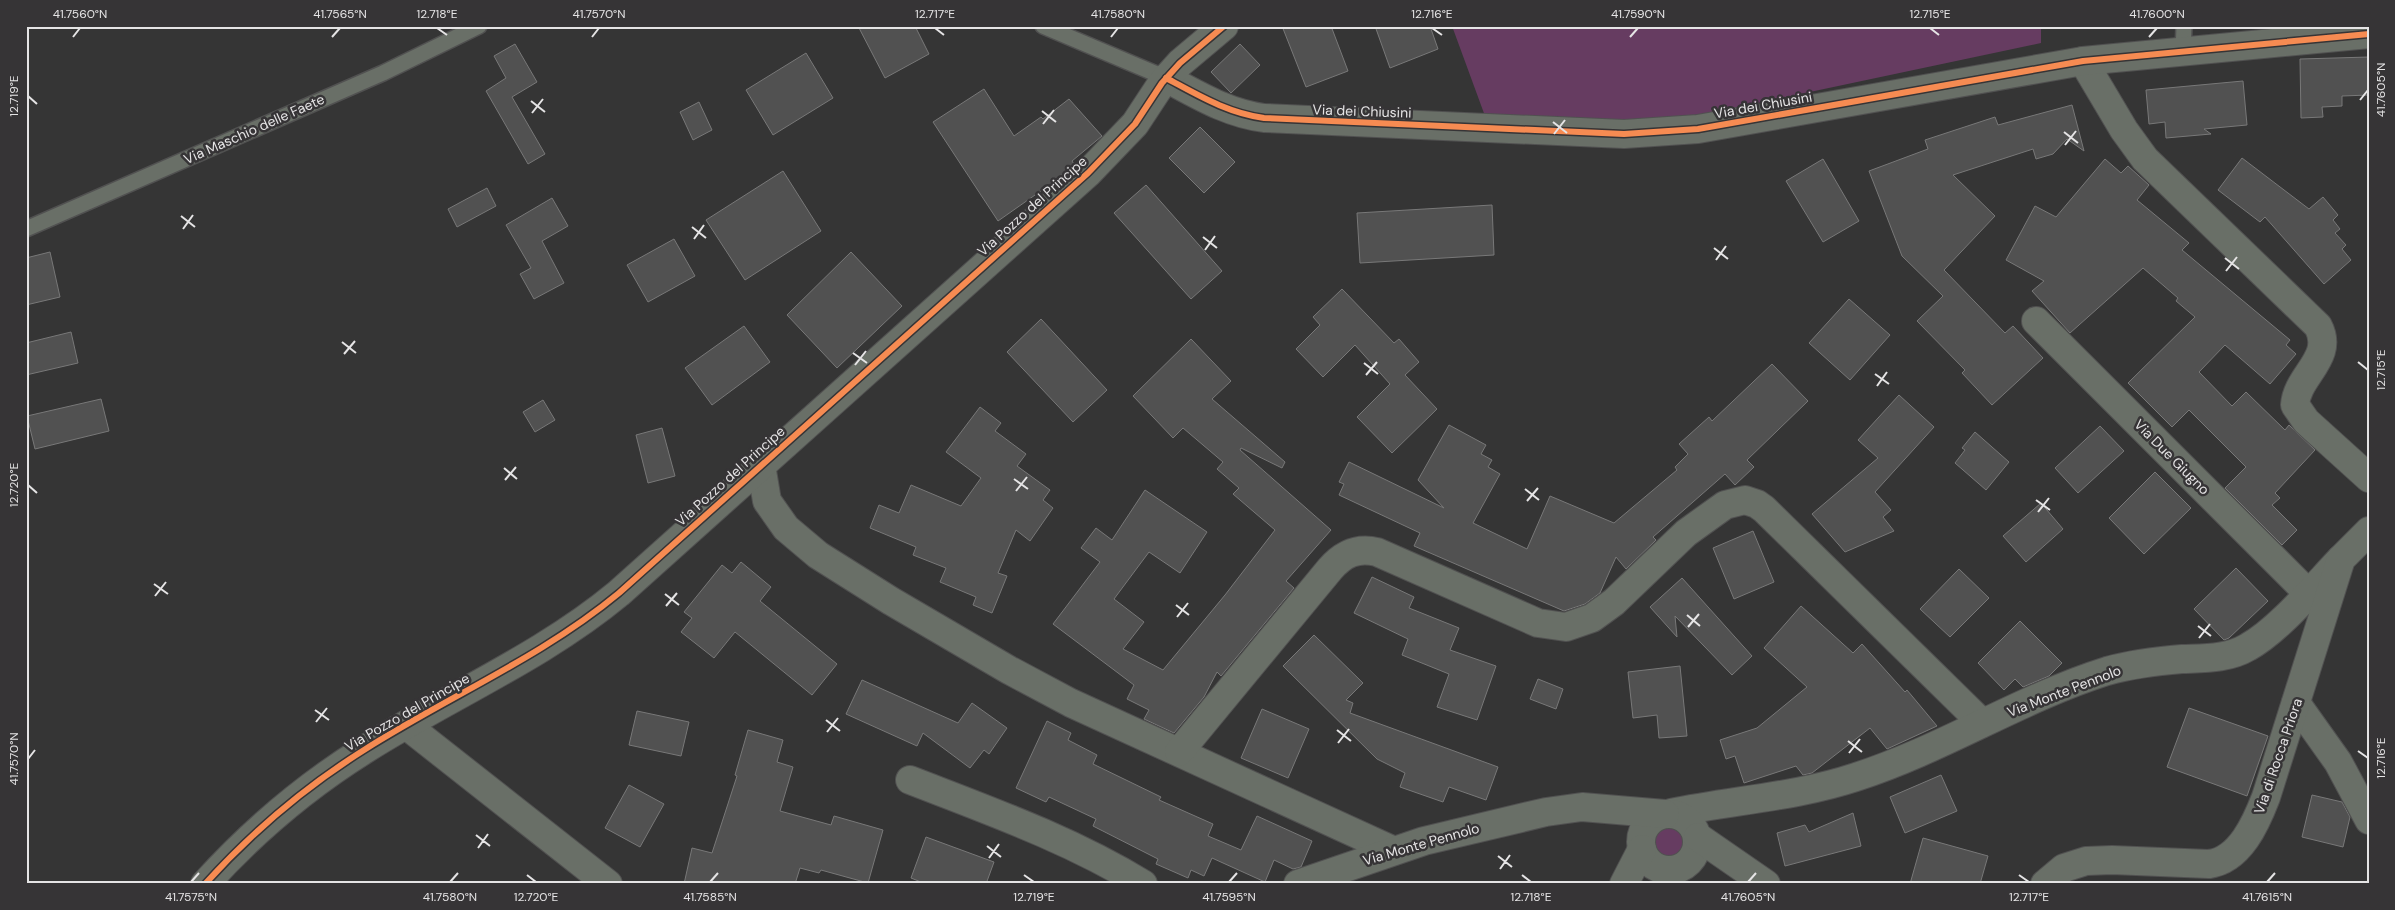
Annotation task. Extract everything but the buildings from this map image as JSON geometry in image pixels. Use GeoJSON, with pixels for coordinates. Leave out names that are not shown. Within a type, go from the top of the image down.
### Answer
{"type":"FeatureCollection","features":[{"type":"Feature","properties":{"kind":"street","name":"Via Pozzo del Principe"},"geometry":{"type":"LineString","coordinates":[[205,884],[240,847],[285,808],[344,763],[406,725],[537,652],[587,618],[634,580],[1088,173],[1134,124],[1166,78],[1224,26]]}},
{"type":"Feature","properties":{"kind":"street","name":"Via dei Chiusini"},"geometry":{"type":"LineString","coordinates":[[1166,78],[1225,109],[1246,116],[1636,134],[1698,129],[2084,62],[2369,34]]}},
{"type":"Feature","properties":{"kind":"street"},"geometry":{"type":"LineString","coordinates":[[2084,62],[2124,130],[2145,159],[2318,326],[2324,340],[2322,349],[2297,394],[2295,405],[2306,421],[2369,478]]}},
{"type":"Feature","properties":{"kind":"street","name":"Via Due Giugno"},"geometry":{"type":"LineString","coordinates":[[2036,321],[2308,593]]}},
{"type":"Feature","properties":{"kind":"street"},"geometry":{"type":"LineString","coordinates":[[761,465],[765,494],[772,510],[796,538],[818,555],[891,601],[1009,670],[1093,713],[1392,850]]}},
{"type":"Feature","properties":{"kind":"street"},"geometry":{"type":"LineString","coordinates":[[1179,752],[1330,569],[1349,553],[1364,550],[1377,552],[1538,623],[1566,627],[1592,618],[1607,608],[1675,543],[1718,509],[1737,500],[1745,500],[1757,504],[1764,509],[1982,724]]}},
{"type":"Feature","properties":{"kind":"street","name":"Via di Rocca Priora"},"geometry":{"type":"LineString","coordinates":[[2045,884],[2064,868],[2086,861],[2112,860],[2172,864],[2209,864],[2228,856],[2244,841],[2260,812],[2341,559],[2369,531]]}},
{"type":"Feature","properties":{"kind":"street","name":"Via Monte Pennolo"},"geometry":{"type":"LineString","coordinates":[[1298,884],[1392,850],[1464,830],[1546,812],[1582,807],[1682,823],[1764,798],[1812,789],[1857,777],[1907,758],[1982,724],[2116,669],[2154,662],[2212,658],[2241,651],[2270,630],[2341,559]]}},
{"type":"Feature","properties":{"kind":"street"},"geometry":{"type":"LineString","coordinates":[[2296,703],[2338,762],[2369,820]]}},
{"type":"Feature","properties":{"kind":"street"},"geometry":{"type":"LineString","coordinates":[[406,725],[608,884]]}},
{"type":"Feature","properties":{"kind":"street"},"geometry":{"type":"LineString","coordinates":[[910,780],[1061,840],[1092,854],[1143,884]]}},
{"type":"Feature","properties":{"kind":"street","name":"Via Monte Pennolo"},"geometry":{"type":"LineString","coordinates":[[1546,812],[1569,811],[1599,818],[1641,845]]}},
{"type":"Feature","properties":{"kind":"street"},"geometry":{"type":"LineString","coordinates":[[1624,884],[1641,845],[1647,824],[1654,818],[1682,823],[1766,884]]}},
{"type":"Feature","properties":{"kind":"street"},"geometry":{"type":"LineString","coordinates":[[1669,873],[1696,854],[1682,823]]}},
{"type":"Feature","properties":{"kind":"street"},"geometry":{"type":"LineString","coordinates":[[1641,845],[1650,863],[1669,873],[1712,870],[1757,884]]}},
{"type":"Feature","properties":{"kind":"lane","name":"Via Maschio delle Faete"},"geometry":{"type":"LineString","coordinates":[[26,229],[383,73],[479,26]]}},
{"type":"Feature","properties":{"kind":"lane","name":"Via dei Chiusini"},"geometry":{"type":"LineString","coordinates":[[1043,26],[1166,78]]}},
{"type":"Feature","properties":{"kind":"lane"},"geometry":{"type":"LineString","coordinates":[[2183,53],[2184,26]]}},
{"type":"Feature","properties":{"kind":"shaded area"},"geometry":{"type":"Polygon","coordinates":[[[1452,26],[2041,26],[2041,43],[1716,112],[1658,119],[1572,119],[1485,116],[1452,26]]]}},
{"type":"Feature","properties":{"kind":"shaded area"},"geometry":{"type":"Polygon","coordinates":[[[1669,827],[1680,831],[1684,842],[1680,853],[1669,857],[1658,853],[1654,842],[1658,831],[1669,827]]]}},
{"type":"Feature","properties":{"kind":"cycle path"},"geometry":{"type":"LineString","coordinates":[[205,884],[241,846],[280,811],[342,764],[396,730],[527,657],[559,637],[619,593],[1088,173],[1135,124],[1162,83],[1180,63],[1224,26]]}},
{"type":"Feature","properties":{"kind":"cycle path"},"geometry":{"type":"LineString","coordinates":[[1166,78],[1225,108],[1250,116],[1264,118],[1624,134],[1698,129],[2083,61],[2369,34]]}}]}
